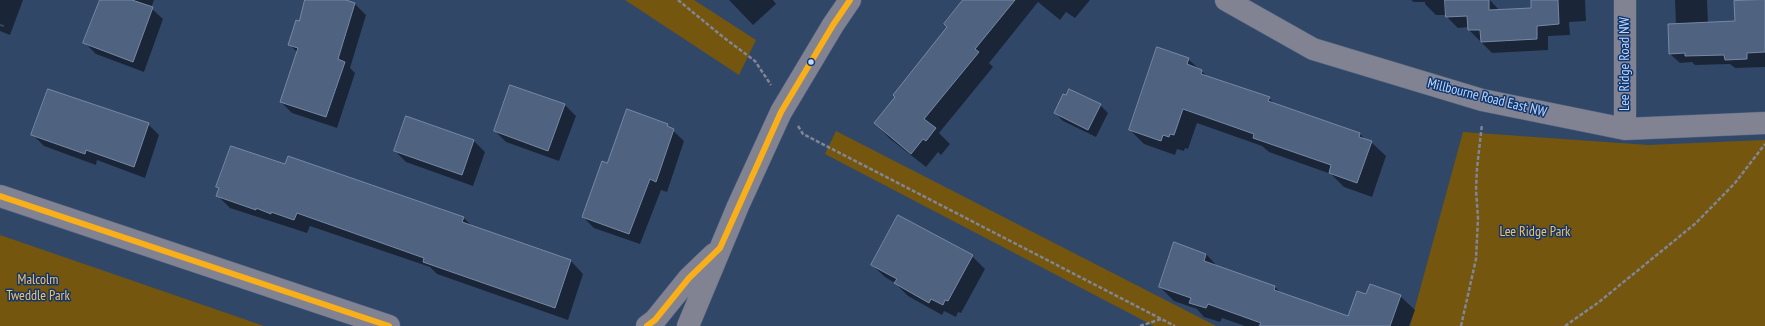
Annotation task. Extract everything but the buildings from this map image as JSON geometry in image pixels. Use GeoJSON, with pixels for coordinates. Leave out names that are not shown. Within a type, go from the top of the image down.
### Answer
{"type":"FeatureCollection","features":[{"type":"Feature","properties":{"kind":"street"},"geometry":{"type":"LineString","coordinates":[[688,326],[720,248],[785,105],[833,25],[850,0]]}},
{"type":"Feature","properties":{"kind":"street","name":"Millbourne Road East NW"},"geometry":{"type":"LineString","coordinates":[[1226,0],[1313,49],[1466,96],[1625,129],[1765,123]]}},
{"type":"Feature","properties":{"kind":"street","name":"Lee Ridge Road NW"},"geometry":{"type":"LineString","coordinates":[[1625,0],[1625,129]]}},
{"type":"Feature","properties":{"kind":"street"},"geometry":{"type":"LineString","coordinates":[[0,196],[388,326]]}},
{"type":"Feature","properties":{"kind":"street"},"geometry":{"type":"LineString","coordinates":[[647,326],[655,320],[690,278],[720,248]]}},
{"type":"Feature","properties":{"kind":"path"},"geometry":{"type":"LineString","coordinates":[[678,0],[755,61],[803,134],[1175,326]]}},
{"type":"Feature","properties":{"kind":"path"},"geometry":{"type":"LineString","coordinates":[[1461,326],[1476,259],[1478,218],[1476,190],[1482,124]]}},
{"type":"Feature","properties":{"kind":"path"},"geometry":{"type":"LineString","coordinates":[[1565,326],[1599,302],[1696,223],[1735,183],[1765,144]]}},
{"type":"Feature","properties":{"kind":"path"},"geometry":{"type":"LineString","coordinates":[[1140,326],[1162,319]]}},
{"type":"Feature","properties":{"kind":"green space"},"geometry":{"type":"Polygon","coordinates":[[[625,0],[694,0],[756,40],[739,75],[625,0]]]}},
{"type":"Feature","properties":{"kind":"green space"},"geometry":{"type":"Polygon","coordinates":[[[836,131],[1216,326],[1154,326],[825,154],[836,131]]]}},
{"type":"Feature","properties":{"kind":"green space","name":"Lee Ridge Park"},"geometry":{"type":"Polygon","coordinates":[[[1463,132],[1648,145],[1765,140],[1765,326],[1410,326],[1463,132]]]}},
{"type":"Feature","properties":{"kind":"green space","name":"Malcolm Tweddle Park"},"geometry":{"type":"Polygon","coordinates":[[[0,235],[264,326],[0,326],[0,235]]]}},
{"type":"Feature","properties":{"kind":"transit line"},"geometry":{"type":"LineString","coordinates":[[647,326],[655,320],[689,278],[720,248],[781,112],[833,25],[850,0]]}},
{"type":"Feature","properties":{"kind":"transit line"},"geometry":{"type":"LineString","coordinates":[[0,196],[389,326]]}}]}
